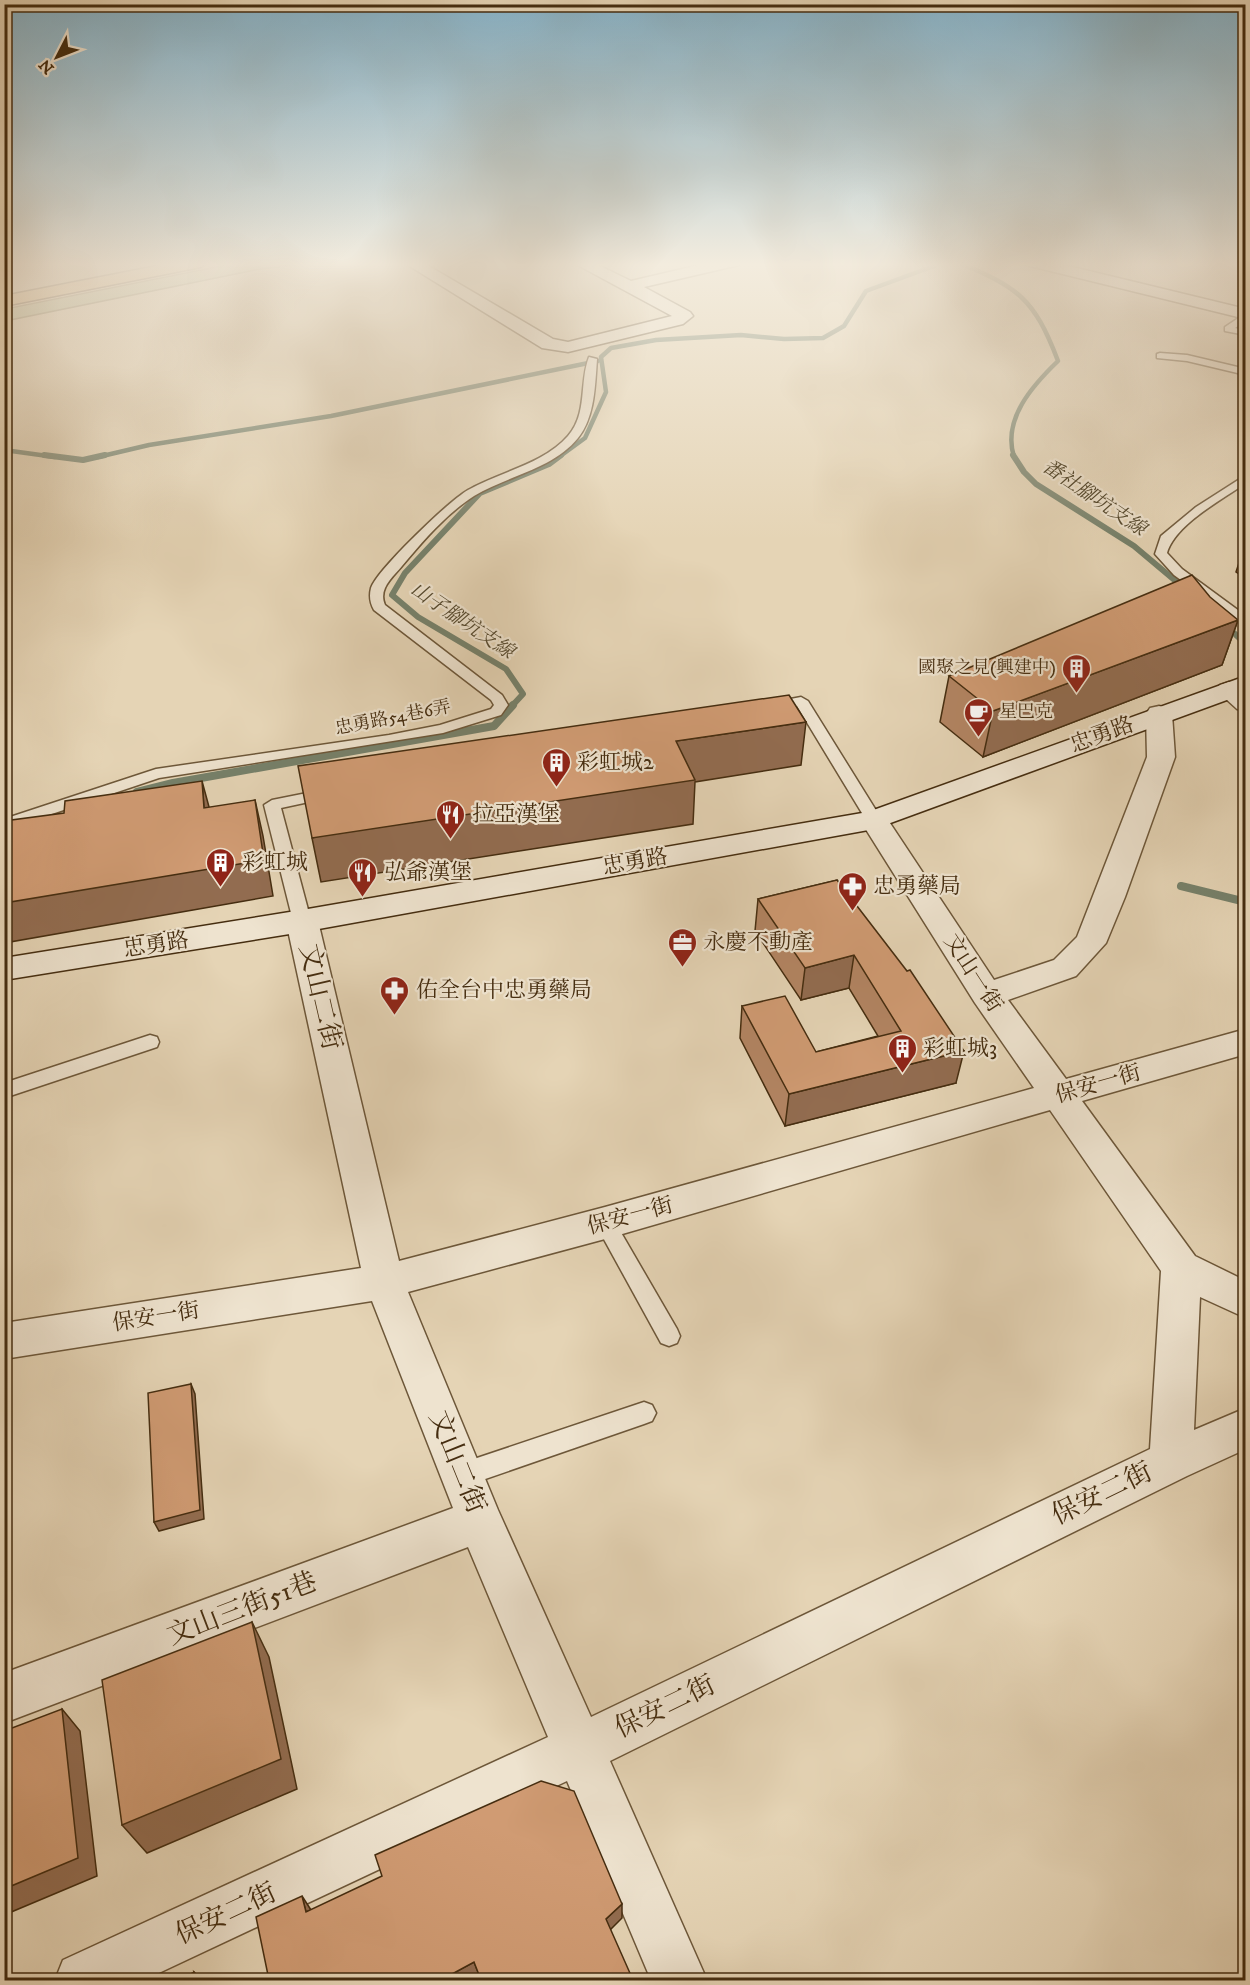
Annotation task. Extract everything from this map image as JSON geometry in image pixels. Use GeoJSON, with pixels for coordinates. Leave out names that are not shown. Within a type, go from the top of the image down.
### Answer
{"type":"FeatureCollection","features":[{"type":"Feature","properties":{"kind":"street","name":"忠勇路"},"geometry":{"type":"LineString","coordinates":[[4,969],[302,921],[874,820],[1159,714],[1240,692]]}},
{"type":"Feature","properties":{"kind":"street"},"geometry":{"type":"LineString","coordinates":[[987,995],[1065,968],[1090,943],[1110,897],[1161,757],[1159,714]]}},
{"type":"Feature","properties":{"kind":"street","name":"文山一街"},"geometry":{"type":"LineString","coordinates":[[874,820],[987,995],[1056,1096],[1181,1268]]}},
{"type":"Feature","properties":{"kind":"street","name":"文山二街"},"geometry":{"type":"LineString","coordinates":[[302,921],[384,1282],[480,1520],[679,1980]]}},
{"type":"Feature","properties":{"kind":"street","name":"保安一街"},"geometry":{"type":"LineString","coordinates":[[4,1341],[384,1282],[605,1223],[1245,1041]]}},
{"type":"Feature","properties":{"kind":"street"},"geometry":{"type":"LineString","coordinates":[[1171,1461],[1181,1268],[1245,1302]]}},
{"type":"Feature","properties":{"kind":"street","name":"保安二街"},"geometry":{"type":"LineString","coordinates":[[83,1980],[579,1749],[1171,1461],[1245,1428]]}},
{"type":"Feature","properties":{"kind":"street","name":"文山三街51巷"},"geometry":{"type":"LineString","coordinates":[[4,1698],[480,1520]]}},
{"type":"Feature","properties":{"kind":"lane"},"geometry":{"type":"LineString","coordinates":[[1160,356],[1187,358],[1245,372]]}},
{"type":"Feature","properties":{"kind":"lane","name":"忠勇路54巷6弄"},"geometry":{"type":"LineString","coordinates":[[4,825],[156,774],[443,729],[496,712],[501,705],[497,698],[379,607],[376,599],[378,586],[457,502],[512,471],[560,451],[575,435],[585,411],[592,359]]}},
{"type":"Feature","properties":{"kind":"lane"},"geometry":{"type":"LineString","coordinates":[[1245,478],[1200,509],[1165,539],[1161,554],[1178,572],[1245,623]]}},
{"type":"Feature","properties":{"kind":"lane"},"geometry":{"type":"LineString","coordinates":[[754,710],[801,701],[874,820]]}},
{"type":"Feature","properties":{"kind":"lane"},"geometry":{"type":"LineString","coordinates":[[302,921],[272,805],[343,791]]}},
{"type":"Feature","properties":{"kind":"lane"},"geometry":{"type":"LineString","coordinates":[[4,1091],[150,1042]]}},
{"type":"Feature","properties":{"kind":"lane"},"geometry":{"type":"LineString","coordinates":[[605,1223],[669,1336]]}},
{"type":"Feature","properties":{"kind":"lane"},"geometry":{"type":"LineString","coordinates":[[462,1475],[644,1413]]}},
{"type":"Feature","properties":{"kind":"building"},"geometry":{"type":"Polygon","coordinates":[[[1192,575],[1210,597],[1238,620],[993,711],[949,676],[1192,575]]]}},
{"type":"Feature","properties":{"kind":"building"},"geometry":{"type":"Polygon","coordinates":[[[789,695],[806,722],[676,741],[695,780],[312,838],[298,766],[789,695]]]}},
{"type":"Feature","properties":{"kind":"building"},"geometry":{"type":"Polygon","coordinates":[[[202,781],[204,808],[255,800],[264,860],[4,903],[4,821],[64,813],[65,801],[202,781]]]}},
{"type":"Feature","properties":{"kind":"building"},"geometry":{"type":"Polygon","coordinates":[[[837,880],[907,971],[910,970],[964,1051],[789,1094],[742,1006],[785,996],[816,1052],[901,1031],[854,955],[805,968],[758,899],[837,880]]]}},
{"type":"Feature","properties":{"kind":"building"},"geometry":{"type":"Polygon","coordinates":[[[191,1384],[200,1510],[154,1522],[148,1393],[191,1384]]]}},
{"type":"Feature","properties":{"kind":"building"},"geometry":{"type":"Polygon","coordinates":[[[252,1622],[281,1759],[122,1825],[102,1680],[252,1622]]]}},
{"type":"Feature","properties":{"kind":"building"},"geometry":{"type":"Polygon","coordinates":[[[62,1709],[78,1858],[4,1889],[4,1731],[62,1709]]]}},
{"type":"Feature","properties":{"kind":"building"},"geometry":{"type":"Polygon","coordinates":[[[541,1781],[574,1791],[622,1904],[606,1919],[633,1980],[481,1980],[474,1962],[441,1980],[269,1980],[256,1917],[302,1896],[306,1912],[382,1876],[375,1855],[541,1781]]]}},
{"type":"Feature","properties":{"kind":"building"},"geometry":{"type":"Polygon","coordinates":[[[194,1972],[196,1980],[179,1980],[194,1972]]]}},
{"type":"Feature","properties":{"kind":"waterway","name":"山子腳坑支線"},"geometry":{"type":"LineString","coordinates":[[559,457],[585,438],[606,392],[601,357],[604,355]]}},
{"type":"Feature","properties":{"kind":"waterway","name":"番社腳坑支線"},"geometry":{"type":"LineString","coordinates":[[1014,456],[1011,443],[1016,416],[1030,392],[1058,361],[1055,355]]}},
{"type":"Feature","properties":{"kind":"waterway"},"geometry":{"type":"LineString","coordinates":[[98,457],[149,445],[331,416],[598,361]]}},
{"type":"Feature","properties":{"kind":"waterway"},"geometry":{"type":"LineString","coordinates":[[4,450],[55,457]]}},
{"type":"Feature","properties":{"kind":"waterway"},"geometry":{"type":"LineString","coordinates":[[44,455],[83,460],[105,455]]}},
{"type":"Feature","properties":{"kind":"waterway","name":"山子腳坑支線"},"geometry":{"type":"LineString","coordinates":[[511,707],[523,694],[506,669],[418,617],[392,595],[405,573],[480,493],[549,464],[561,455]]}},
{"type":"Feature","properties":{"kind":"waterway","name":"番社腳坑支線"},"geometry":{"type":"LineString","coordinates":[[1014,456],[1024,472],[1036,484],[1134,546],[1184,588]]}},
{"type":"Feature","properties":{"kind":"waterway","name":"番社腳坑支線"},"geometry":{"type":"LineString","coordinates":[[1225,625],[1246,644]]}},
{"type":"Feature","properties":{"kind":"waterway","name":"山子腳坑支線"},"geometry":{"type":"LineString","coordinates":[[137,792],[173,783],[494,726],[513,705]]}},
{"type":"Feature","properties":{"kind":"waterway"},"geometry":{"type":"LineString","coordinates":[[1181,886],[1246,902]]}},
{"type":"Feature","properties":{"kind":"place","name":"國聚之見(興建中)"},"geometry":{"type":"Point","coordinates":[1077,694]}},
{"type":"Feature","properties":{"kind":"place","name":"星巴克"},"geometry":{"type":"Point","coordinates":[978,738]}},
{"type":"Feature","properties":{"kind":"place","name":"彩虹城2"},"geometry":{"type":"Point","coordinates":[556,788]}},
{"type":"Feature","properties":{"kind":"place","name":"拉亞漢堡"},"geometry":{"type":"Point","coordinates":[451,840]}},
{"type":"Feature","properties":{"kind":"place","name":"彩虹城"},"geometry":{"type":"Point","coordinates":[221,888]}},
{"type":"Feature","properties":{"kind":"place","name":"弘爺漢堡"},"geometry":{"type":"Point","coordinates":[363,898]}},
{"type":"Feature","properties":{"kind":"place","name":"忠勇藥局"},"geometry":{"type":"Point","coordinates":[852,912]}},
{"type":"Feature","properties":{"kind":"place","name":"永慶不動產"},"geometry":{"type":"Point","coordinates":[682,968]}},
{"type":"Feature","properties":{"kind":"place","name":"佑全台中忠勇藥局"},"geometry":{"type":"Point","coordinates":[395,1016]}},
{"type":"Feature","properties":{"kind":"place","name":"彩虹城3"},"geometry":{"type":"Point","coordinates":[902,1074]}}]}
